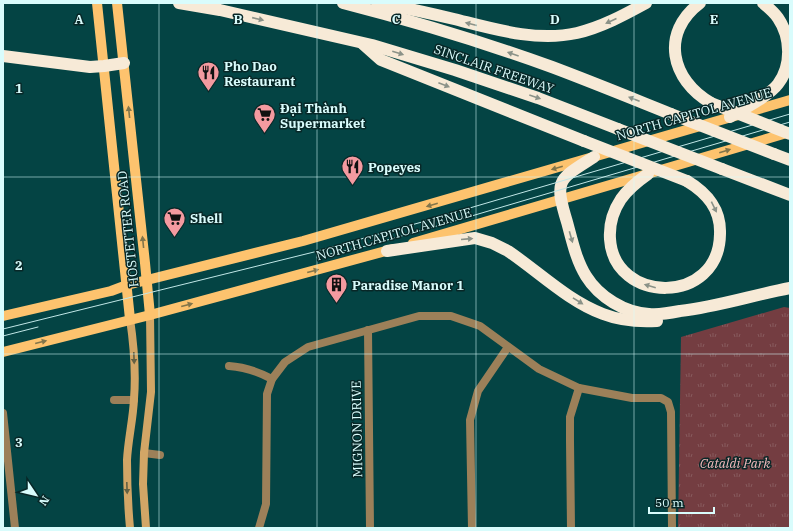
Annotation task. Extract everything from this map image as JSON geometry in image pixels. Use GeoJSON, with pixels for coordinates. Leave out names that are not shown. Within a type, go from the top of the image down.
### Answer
{"type":"FeatureCollection","features":[{"type":"Feature","properties":{"kind":"highway","name":"SINCLAIR FREEWAY"},"geometry":{"type":"LineString","coordinates":[[179,3],[220,10],[360,42],[462,72],[538,98],[790,196]]}},
{"type":"Feature","properties":{"kind":"highway","name":"SINCLAIR FREEWAY"},"geometry":{"type":"LineString","coordinates":[[343,3],[388,14],[551,67],[790,160]]}},
{"type":"Feature","properties":{"kind":"highway"},"geometry":{"type":"LineString","coordinates":[[377,3],[428,13],[511,33],[551,36],[572,34],[590,29],[619,17],[646,3]]}},
{"type":"Feature","properties":{"kind":"highway"},"geometry":{"type":"LineString","coordinates":[[700,3],[686,16],[680,25],[676,41],[675,57],[678,67],[688,85],[698,95],[711,103],[790,133]]}},
{"type":"Feature","properties":{"kind":"highway"},"geometry":{"type":"LineString","coordinates":[[730,117],[770,92],[778,85],[784,75],[788,56],[787,37],[778,18],[763,3]]}},
{"type":"Feature","properties":{"kind":"highway"},"geometry":{"type":"LineString","coordinates":[[360,42],[381,60],[687,181],[704,193],[716,210],[719,221],[720,244],[716,256],[704,273],[683,286],[660,288],[641,283],[624,270],[613,253],[610,242],[610,231],[611,219],[615,209],[621,198],[629,189],[648,174]]}},
{"type":"Feature","properties":{"kind":"highway"},"geometry":{"type":"LineString","coordinates":[[3,56],[90,67],[124,63]]}},
{"type":"Feature","properties":{"kind":"highway"},"geometry":{"type":"LineString","coordinates":[[594,158],[564,178],[560,187],[560,200],[576,254],[582,268],[593,286],[610,300],[628,309],[649,314],[699,309],[790,288]]}},
{"type":"Feature","properties":{"kind":"highway"},"geometry":{"type":"LineString","coordinates":[[386,251],[466,238],[482,240],[504,249],[582,304],[603,314],[637,322],[662,321],[673,319],[699,309]]}},
{"type":"Feature","properties":{"kind":"main road","name":"HOSTETTER ROAD"},"geometry":{"type":"LineString","coordinates":[[97,3],[133,339],[134,400],[127,460],[130,528]]}},
{"type":"Feature","properties":{"kind":"main road","name":"HOSTETTER ROAD"},"geometry":{"type":"LineString","coordinates":[[118,3],[150,315],[151,392],[142,484],[146,528]]}},
{"type":"Feature","properties":{"kind":"main road","name":"NORTH CAPITOL AVENUE"},"geometry":{"type":"LineString","coordinates":[[3,316],[111,291],[127,285],[303,242],[790,100]]}},
{"type":"Feature","properties":{"kind":"main road","name":"NORTH CAPITOL AVENUE"},"geometry":{"type":"LineString","coordinates":[[3,352],[150,315],[386,251],[790,133]]}},
{"type":"Feature","properties":{"kind":"street"},"geometry":{"type":"LineString","coordinates":[[259,528],[266,504],[267,400],[272,379],[285,362],[308,348],[419,316],[451,316],[480,326],[539,369],[579,388],[632,398],[661,398],[668,402],[671,412],[672,528]]}},
{"type":"Feature","properties":{"kind":"street","name":"MIGNON DRIVE"},"geometry":{"type":"LineString","coordinates":[[368,330],[370,528]]}},
{"type":"Feature","properties":{"kind":"street"},"geometry":{"type":"LineString","coordinates":[[472,528],[470,420],[478,391],[508,347]]}},
{"type":"Feature","properties":{"kind":"street"},"geometry":{"type":"LineString","coordinates":[[229,366],[241,366],[252,369],[272,379]]}},
{"type":"Feature","properties":{"kind":"street"},"geometry":{"type":"LineString","coordinates":[[571,528],[570,417],[579,388]]}},
{"type":"Feature","properties":{"kind":"street"},"geometry":{"type":"LineString","coordinates":[[114,400],[134,400]]}},
{"type":"Feature","properties":{"kind":"street"},"geometry":{"type":"LineString","coordinates":[[3,412],[15,528]]}},
{"type":"Feature","properties":{"kind":"street"},"geometry":{"type":"LineString","coordinates":[[144,453],[160,455]]}},
{"type":"Feature","properties":{"kind":"green space","name":"Cataldi Park"},"geometry":{"type":"Polygon","coordinates":[[[784,307],[790,308],[790,528],[678,528],[681,337],[784,307]]]}},
{"type":"Feature","properties":{"kind":"tram line"},"geometry":{"type":"LineString","coordinates":[[3,329],[314,252],[422,222],[790,114]]}},
{"type":"Feature","properties":{"kind":"tram line"},"geometry":{"type":"LineString","coordinates":[[317,257],[366,246],[458,220],[790,122]]}},
{"type":"Feature","properties":{"kind":"tram line"},"geometry":{"type":"LineString","coordinates":[[3,336],[38,327]]}},
{"type":"Feature","properties":{"kind":"place","name":"Pho Dao Restaurant"},"geometry":{"type":"Point","coordinates":[209,92]}},
{"type":"Feature","properties":{"kind":"place","name":"Đại Thành Supermarket"},"geometry":{"type":"Point","coordinates":[265,134]}},
{"type":"Feature","properties":{"kind":"place","name":"Popeyes"},"geometry":{"type":"Point","coordinates":[353,186]}},
{"type":"Feature","properties":{"kind":"place","name":"Shell"},"geometry":{"type":"Point","coordinates":[175,238]}},
{"type":"Feature","properties":{"kind":"place","name":"Paradise Manor 1"},"geometry":{"type":"Point","coordinates":[336,304]}}]}
